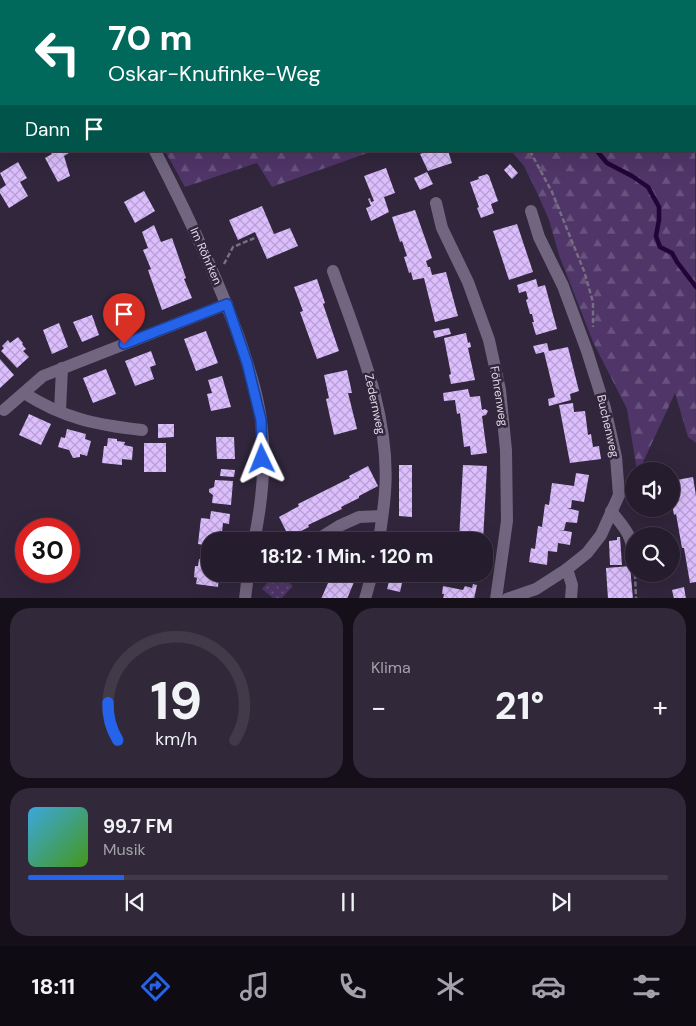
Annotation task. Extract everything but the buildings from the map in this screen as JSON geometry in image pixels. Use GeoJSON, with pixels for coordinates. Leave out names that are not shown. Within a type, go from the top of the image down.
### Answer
{"type":"FeatureCollection","features":[{"type":"Feature","properties":{"kind":"street","name":"Im Röhrken"},"geometry":{"type":"LineString","coordinates":[[156,152],[188,215],[227,304],[247,363],[261,420],[263,479],[255,532]]}},
{"type":"Feature","properties":{"kind":"street","name":"Föhrenweg"},"geometry":{"type":"LineString","coordinates":[[436,204],[442,228],[468,282],[489,340],[500,390],[506,450],[507,521],[496,598]]}},
{"type":"Feature","properties":{"kind":"street","name":"Buchenweg"},"geometry":{"type":"LineString","coordinates":[[507,598],[536,589],[567,569],[587,553],[600,536],[619,495],[616,457],[605,408],[587,351],[563,286],[540,237],[531,210]]}},
{"type":"Feature","properties":{"kind":"street","name":"Zedernweg"},"geometry":{"type":"LineString","coordinates":[[333,271],[374,388],[384,452],[386,491],[380,532]]}},
{"type":"Feature","properties":{"kind":"street"},"geometry":{"type":"LineString","coordinates":[[4,410],[43,376],[227,304]]}},
{"type":"Feature","properties":{"kind":"street"},"geometry":{"type":"LineString","coordinates":[[60,411],[62,368]]}},
{"type":"Feature","properties":{"kind":"street"},"geometry":{"type":"LineString","coordinates":[[24,393],[42,404],[78,419],[106,426],[142,430]]}},
{"type":"Feature","properties":{"kind":"street"},"geometry":{"type":"LineString","coordinates":[[611,512],[625,529]]}},
{"type":"Feature","properties":{"kind":"street"},"geometry":{"type":"LineString","coordinates":[[329,532],[359,517],[382,516]]}},
{"type":"Feature","properties":{"kind":"street"},"geometry":{"type":"LineString","coordinates":[[567,569],[572,585],[571,598]]}},
{"type":"Feature","properties":{"kind":"street"},"geometry":{"type":"LineString","coordinates":[[245,598],[247,582]]}},
{"type":"Feature","properties":{"kind":"street"},"geometry":{"type":"LineString","coordinates":[[365,598],[370,582]]}},
{"type":"Feature","properties":{"kind":"path"},"geometry":{"type":"LineString","coordinates":[[531,152],[548,184],[584,271],[593,302],[593,318]]}},
{"type":"Feature","properties":{"kind":"path"},"geometry":{"type":"LineString","coordinates":[[213,272],[222,268],[233,247],[257,237]]}},
{"type":"Feature","properties":{"kind":"path"},"geometry":{"type":"LineString","coordinates":[[635,582],[636,598]]}},
{"type":"Feature","properties":{"kind":"green space"},"geometry":{"type":"Polygon","coordinates":[[[166,152],[370,152],[272,187],[257,163],[185,187],[166,152]]]}},
{"type":"Feature","properties":{"kind":"green space"},"geometry":{"type":"Polygon","coordinates":[[[512,152],[695,152],[696,443],[688,437],[675,393],[643,462],[636,462],[627,409],[593,342],[539,197],[524,166],[512,152]]]}},
{"type":"Feature","properties":{"kind":"green space"},"geometry":{"type":"Polygon","coordinates":[[[268,582],[288,582],[293,586],[282,598],[273,598],[262,589],[268,582]]]}},
{"type":"Feature","properties":{"kind":"waterway"},"geometry":{"type":"LineString","coordinates":[[598,152],[607,163],[648,187],[659,207],[656,236],[660,247],[672,253],[696,287]]}},
{"type":"Feature","properties":{"kind":"route"},"geometry":{"type":"LineString","coordinates":[[124,344],[227,304],[247,363],[261,420],[262,459]]}}]}
